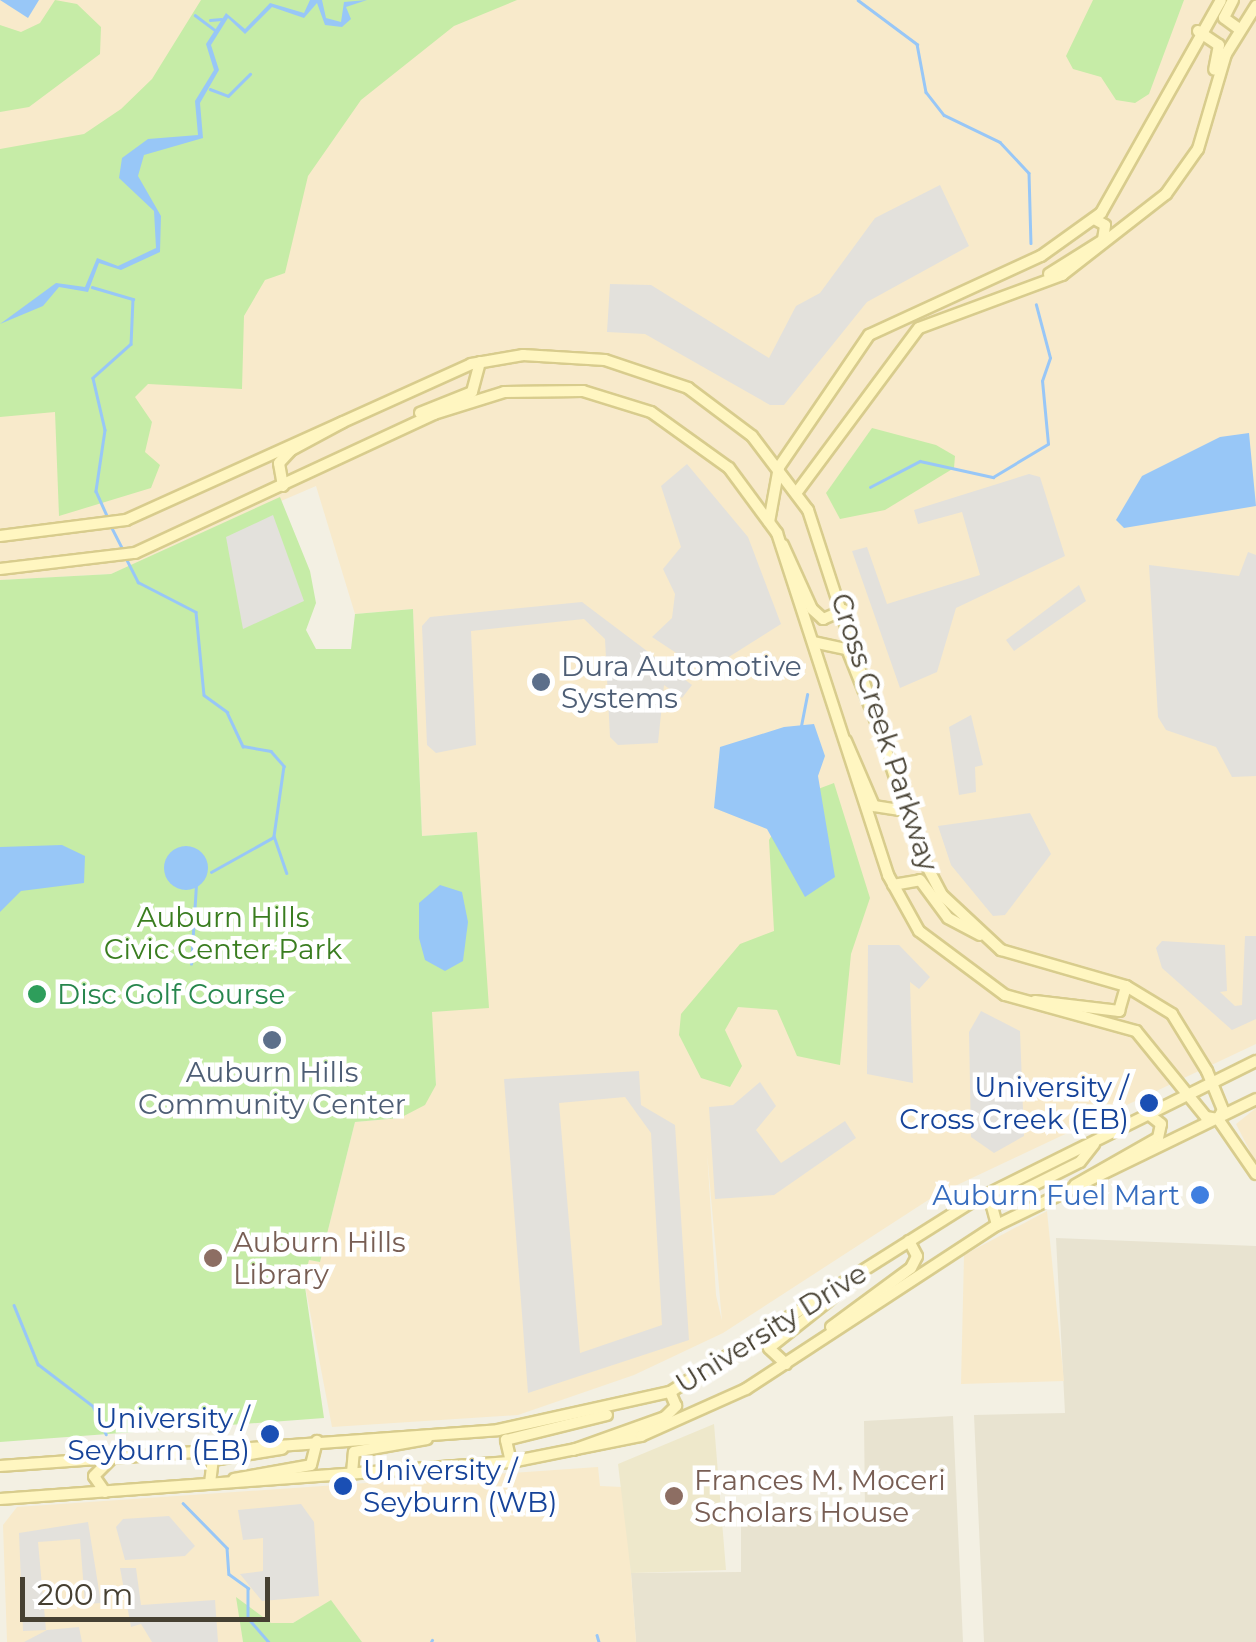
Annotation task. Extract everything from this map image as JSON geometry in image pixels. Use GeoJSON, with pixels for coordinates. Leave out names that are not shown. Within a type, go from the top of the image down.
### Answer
{"type":"FeatureCollection","features":[{"type":"Feature","properties":{"kind":"street"},"geometry":{"type":"LineString","coordinates":[[769,522],[779,466],[815,418],[849,356],[882,325],[1041,256],[1094,219],[1131,173],[1198,31],[1221,0]]}},
{"type":"Feature","properties":{"kind":"street"},"geometry":{"type":"LineString","coordinates":[[1233,0],[1224,18],[1239,28]]}},
{"type":"Feature","properties":{"kind":"street"},"geometry":{"type":"LineString","coordinates":[[797,492],[906,338],[944,313],[1028,290],[1137,221],[1198,149],[1239,28],[1256,6]]}},
{"type":"Feature","properties":{"kind":"street"},"geometry":{"type":"LineString","coordinates":[[1198,31],[1216,38],[1219,52],[1198,149]]}},
{"type":"Feature","properties":{"kind":"street"},"geometry":{"type":"LineString","coordinates":[[1028,290],[1102,240],[1106,225],[1094,219]]}},
{"type":"Feature","properties":{"kind":"street","name":"Cross Creek Parkway"},"geometry":{"type":"LineString","coordinates":[[0,536],[126,520],[346,417],[480,362],[564,356],[651,374],[738,423],[779,466],[797,492],[844,610],[906,811],[942,896],[981,935],[1030,964],[1126,986],[1172,1014],[1210,1081],[1218,1119]]}},
{"type":"Feature","properties":{"kind":"street"},"geometry":{"type":"LineString","coordinates":[[396,432],[472,392],[480,362]]}},
{"type":"Feature","properties":{"kind":"street","name":"Cross Creek Parkway"},"geometry":{"type":"LineString","coordinates":[[0,570],[135,553],[396,432],[504,392],[583,391],[694,437],[769,522],[782,545],[893,885],[942,952],[1029,1004],[1136,1030],[1188,1092],[1218,1119]]}},
{"type":"Feature","properties":{"kind":"street"},"geometry":{"type":"LineString","coordinates":[[283,486],[280,463],[290,450],[346,417]]}},
{"type":"Feature","properties":{"kind":"street"},"geometry":{"type":"LineString","coordinates":[[782,545],[793,552],[812,608],[823,618],[844,610]]}},
{"type":"Feature","properties":{"kind":"street"},"geometry":{"type":"LineString","coordinates":[[813,642],[847,649],[882,734]]}},
{"type":"Feature","properties":{"kind":"street"},"geometry":{"type":"LineString","coordinates":[[842,736],[874,806],[906,811]]}},
{"type":"Feature","properties":{"kind":"street"},"geometry":{"type":"LineString","coordinates":[[893,885],[920,880],[966,934],[981,935]]}},
{"type":"Feature","properties":{"kind":"street"},"geometry":{"type":"LineString","coordinates":[[1029,1004],[1119,1011],[1126,986]]}},
{"type":"Feature","properties":{"kind":"street","name":"University Drive"},"geometry":{"type":"LineString","coordinates":[[0,1466],[317,1440],[442,1434],[620,1407],[670,1392],[909,1242],[1188,1092],[1256,1061]]}},
{"type":"Feature","properties":{"kind":"street","name":"University Drive"},"geometry":{"type":"LineString","coordinates":[[0,1499],[511,1462],[568,1454],[684,1420],[786,1364],[997,1224],[1256,1100]]}},
{"type":"Feature","properties":{"kind":"street"},"geometry":{"type":"LineString","coordinates":[[1070,1190],[1158,1138],[1161,1124],[1148,1114]]}},
{"type":"Feature","properties":{"kind":"street"},"geometry":{"type":"LineString","coordinates":[[1218,1119],[1256,1174]]}},
{"type":"Feature","properties":{"kind":"street"},"geometry":{"type":"LineString","coordinates":[[997,1224],[992,1206],[1080,1162],[1098,1140]]}},
{"type":"Feature","properties":{"kind":"street"},"geometry":{"type":"LineString","coordinates":[[817,1342],[911,1268],[917,1256],[909,1242]]}},
{"type":"Feature","properties":{"kind":"street"},"geometry":{"type":"LineString","coordinates":[[786,1364],[768,1348],[834,1303],[854,1278]]}},
{"type":"Feature","properties":{"kind":"street"},"geometry":{"type":"LineString","coordinates":[[568,1454],[665,1417],[676,1406],[670,1392]]}},
{"type":"Feature","properties":{"kind":"street"},"geometry":{"type":"LineString","coordinates":[[511,1462],[506,1440],[589,1425],[620,1407]]}},
{"type":"Feature","properties":{"kind":"street"},"geometry":{"type":"LineString","coordinates":[[352,1473],[354,1452],[442,1434]]}},
{"type":"Feature","properties":{"kind":"street"},"geometry":{"type":"LineString","coordinates":[[229,1482],[311,1466],[317,1440]]}},
{"type":"Feature","properties":{"kind":"street"},"geometry":{"type":"LineString","coordinates":[[210,1483],[213,1460],[292,1445]]}},
{"type":"Feature","properties":{"kind":"street"},"geometry":{"type":"LineString","coordinates":[[105,1492],[94,1476],[112,1458]]}},
{"type":"Feature","properties":{"kind":"shaded area"},"geometry":{"type":"Polygon","coordinates":[[[0,0],[1256,0],[1256,1044],[936,1195],[723,1333],[634,1375],[518,1415],[332,1427],[304,1280],[309,1260],[320,1262],[355,1122],[400,1118],[436,1085],[431,1012],[476,832],[422,836],[413,609],[355,614],[316,486],[111,574],[0,580],[0,0]],[[707,1154],[716,1295],[722,1321],[707,1154]]]}},
{"type":"Feature","properties":{"kind":"shaded area"},"geometry":{"type":"Polygon","coordinates":[[[940,185],[969,246],[867,302],[784,405],[770,405],[645,334],[607,332],[610,284],[651,285],[769,358],[796,306],[820,293],[875,218],[940,185]]]}},
{"type":"Feature","properties":{"kind":"shaded area"},"geometry":{"type":"Polygon","coordinates":[[[687,464],[748,537],[781,624],[705,672],[652,637],[672,618],[675,594],[663,569],[681,547],[661,486],[687,464]]]}},
{"type":"Feature","properties":{"kind":"shaded area"},"geometry":{"type":"Polygon","coordinates":[[[1029,474],[1040,477],[1065,556],[956,608],[937,672],[900,688],[852,551],[867,547],[887,604],[980,575],[962,512],[918,524],[914,510],[1029,474]]]}},
{"type":"Feature","properties":{"kind":"shaded area"},"geometry":{"type":"Polygon","coordinates":[[[273,515],[304,601],[243,629],[226,537],[273,515]]]}},
{"type":"Feature","properties":{"kind":"shaded area"},"geometry":{"type":"Polygon","coordinates":[[[1248,552],[1256,555],[1256,776],[1232,777],[1216,747],[1166,730],[1158,717],[1149,565],[1239,576],[1248,552]]]}},
{"type":"Feature","properties":{"kind":"shaded area"},"geometry":{"type":"Polygon","coordinates":[[[1079,585],[1086,601],[1014,651],[1006,640],[1079,585]]]}},
{"type":"Feature","properties":{"kind":"shaded area"},"geometry":{"type":"Polygon","coordinates":[[[582,602],[692,685],[682,698],[664,685],[658,743],[618,745],[610,737],[605,639],[584,619],[471,631],[476,745],[436,753],[427,745],[422,626],[430,617],[582,602]]]}},
{"type":"Feature","properties":{"kind":"shaded area"},"geometry":{"type":"Polygon","coordinates":[[[971,715],[983,765],[975,767],[976,792],[959,795],[949,727],[971,715]]]}},
{"type":"Feature","properties":{"kind":"shaded area"},"geometry":{"type":"Polygon","coordinates":[[[1030,813],[1051,854],[1005,915],[993,916],[951,865],[938,826],[1030,813]]]}},
{"type":"Feature","properties":{"kind":"shaded area"},"geometry":{"type":"Polygon","coordinates":[[[1245,936],[1256,936],[1256,1019],[1232,1030],[1162,968],[1156,948],[1162,941],[1225,945],[1227,991],[1220,992],[1235,1006],[1242,1005],[1245,936]]]}},
{"type":"Feature","properties":{"kind":"shaded area"},"geometry":{"type":"Polygon","coordinates":[[[868,945],[899,945],[930,977],[919,989],[910,982],[913,1083],[867,1074],[868,945]]]}},
{"type":"Feature","properties":{"kind":"shaded area"},"geometry":{"type":"Polygon","coordinates":[[[981,1011],[1020,1031],[1024,1136],[994,1153],[971,1137],[969,1032],[981,1011]]]}},
{"type":"Feature","properties":{"kind":"shaded area"},"geometry":{"type":"Polygon","coordinates":[[[639,1071],[641,1105],[675,1125],[689,1340],[528,1393],[504,1079],[639,1071]],[[625,1097],[559,1103],[580,1353],[662,1325],[651,1133],[625,1097]]]}},
{"type":"Feature","properties":{"kind":"shaded area"},"geometry":{"type":"Polygon","coordinates":[[[760,1082],[776,1106],[756,1130],[781,1163],[845,1121],[856,1138],[774,1195],[715,1199],[709,1107],[733,1105],[760,1082]]]}},
{"type":"Feature","properties":{"kind":"shaded area"},"geometry":{"type":"Polygon","coordinates":[[[1256,1108],[1256,1163],[1236,1124],[1256,1108]]]}},
{"type":"Feature","properties":{"kind":"shaded area"},"geometry":{"type":"Polygon","coordinates":[[[1047,1211],[1064,1381],[961,1384],[964,1255],[1047,1211]]]}},
{"type":"Feature","properties":{"kind":"shaded area"},"geometry":{"type":"Polygon","coordinates":[[[1056,1238],[1256,1246],[1256,1642],[984,1642],[974,1415],[1065,1413],[1056,1238]]]}},
{"type":"Feature","properties":{"kind":"shaded area"},"geometry":{"type":"Polygon","coordinates":[[[953,1416],[963,1642],[636,1642],[631,1573],[741,1572],[741,1511],[865,1511],[864,1421],[953,1416]]]}},
{"type":"Feature","properties":{"kind":"shaded area","name":"Frances M. Moceri Scholars House"},"geometry":{"type":"Polygon","coordinates":[[[714,1424],[726,1570],[631,1573],[618,1464],[714,1424]]]}},
{"type":"Feature","properties":{"kind":"shaded area"},"geometry":{"type":"Polygon","coordinates":[[[598,1467],[600,1486],[622,1487],[626,1505],[636,1642],[362,1642],[331,1601],[293,1623],[271,1623],[237,1598],[243,1642],[7,1642],[3,1525],[17,1507],[598,1467]]]}},
{"type":"Feature","properties":{"kind":"shaded area"},"geometry":{"type":"Polygon","coordinates":[[[301,1504],[314,1522],[319,1596],[262,1601],[240,1574],[263,1571],[263,1538],[243,1540],[238,1510],[301,1504]]]}},
{"type":"Feature","properties":{"kind":"shaded area"},"geometry":{"type":"Polygon","coordinates":[[[169,1516],[195,1546],[185,1556],[125,1560],[116,1527],[123,1519],[169,1516]]]}},
{"type":"Feature","properties":{"kind":"shaded area"},"geometry":{"type":"Polygon","coordinates":[[[88,1522],[101,1603],[85,1604],[80,1539],[38,1542],[46,1630],[23,1631],[19,1533],[88,1522]]]}},
{"type":"Feature","properties":{"kind":"shaded area"},"geometry":{"type":"Polygon","coordinates":[[[120,1568],[136,1568],[141,1605],[215,1600],[218,1642],[152,1642],[141,1624],[131,1627],[120,1568]]]}},
{"type":"Feature","properties":{"kind":"shaded area"},"geometry":{"type":"Polygon","coordinates":[[[79,1627],[82,1642],[24,1642],[47,1630],[79,1627]]]}},
{"type":"Feature","properties":{"kind":"green space"},"geometry":{"type":"Polygon","coordinates":[[[55,0],[77,4],[101,27],[100,54],[29,107],[0,112],[0,25],[21,32],[40,23],[55,0]]]}},
{"type":"Feature","properties":{"kind":"green space"},"geometry":{"type":"Polygon","coordinates":[[[201,0],[517,0],[454,26],[361,100],[308,176],[285,273],[265,280],[244,316],[242,389],[148,384],[135,397],[152,422],[145,452],[160,465],[151,488],[59,516],[55,412],[0,417],[0,149],[84,134],[121,109],[152,79],[201,0]]]}},
{"type":"Feature","properties":{"kind":"green space"},"geometry":{"type":"Polygon","coordinates":[[[1093,0],[1184,0],[1149,94],[1135,103],[1116,100],[1101,77],[1073,69],[1066,56],[1093,0]]]}},
{"type":"Feature","properties":{"kind":"green space"},"geometry":{"type":"Polygon","coordinates":[[[872,428],[936,445],[955,456],[954,468],[885,510],[840,519],[826,493],[872,428]]]}},
{"type":"Feature","properties":{"kind":"green space","name":"Auburn Hills Civic Center Park"},"geometry":{"type":"Polygon","coordinates":[[[280,497],[310,571],[316,603],[306,630],[316,649],[351,649],[355,614],[413,609],[422,836],[477,832],[489,1008],[432,1012],[436,1085],[425,1105],[400,1118],[355,1122],[320,1262],[309,1260],[304,1280],[324,1418],[0,1442],[0,580],[111,574],[280,497]]]}},
{"type":"Feature","properties":{"kind":"green space"},"geometry":{"type":"Polygon","coordinates":[[[834,783],[870,898],[851,954],[840,1065],[797,1056],[777,1010],[738,1007],[725,1030],[742,1066],[730,1087],[701,1078],[679,1035],[681,1014],[740,944],[774,931],[769,840],[794,798],[834,783]]]}},
{"type":"Feature","properties":{"kind":"green space"},"geometry":{"type":"Polygon","coordinates":[[[236,1597],[271,1623],[293,1623],[331,1600],[362,1642],[243,1642],[236,1597]]]}},
{"type":"Feature","properties":{"kind":"water"},"geometry":{"type":"Polygon","coordinates":[[[0,0],[39,0],[28,18],[0,0]]]}},
{"type":"Feature","properties":{"kind":"water"},"geometry":{"type":"Polygon","coordinates":[[[310,0],[322,0],[326,18],[341,22],[344,2],[367,0],[346,7],[351,19],[342,27],[325,25],[317,3],[304,18],[272,7],[245,34],[228,18],[211,45],[219,70],[200,103],[203,138],[144,155],[138,176],[161,216],[160,252],[121,270],[99,263],[88,292],[59,287],[43,306],[0,324],[56,283],[85,287],[97,258],[118,266],[156,248],[154,211],[119,178],[122,158],[148,139],[198,135],[195,101],[214,70],[206,44],[226,13],[245,29],[270,3],[304,13],[310,0]]]}},
{"type":"Feature","properties":{"kind":"water"},"geometry":{"type":"Polygon","coordinates":[[[1249,433],[1256,506],[1124,528],[1116,520],[1142,476],[1220,437],[1249,433]]]}},
{"type":"Feature","properties":{"kind":"water"},"geometry":{"type":"Polygon","coordinates":[[[814,724],[825,756],[818,776],[835,877],[805,897],[767,829],[714,808],[720,747],[784,727],[814,724]]]}},
{"type":"Feature","properties":{"kind":"water"},"geometry":{"type":"Polygon","coordinates":[[[62,845],[85,856],[84,883],[21,891],[0,912],[0,847],[62,845]]]}},
{"type":"Feature","properties":{"kind":"water"},"geometry":{"type":"Polygon","coordinates":[[[186,846],[201,853],[208,868],[201,883],[186,890],[171,883],[164,868],[171,853],[186,846]]]}},
{"type":"Feature","properties":{"kind":"water"},"geometry":{"type":"Polygon","coordinates":[[[440,885],[462,892],[468,922],[463,961],[445,971],[425,960],[419,938],[419,903],[440,885]]]}},
{"type":"Feature","properties":{"kind":"waterway"},"geometry":{"type":"LineString","coordinates":[[858,0],[917,44],[926,92],[944,115],[1000,142],[1029,173],[1031,243]]}},
{"type":"Feature","properties":{"kind":"waterway"},"geometry":{"type":"LineString","coordinates":[[195,15],[216,31]]}},
{"type":"Feature","properties":{"kind":"waterway"},"geometry":{"type":"LineString","coordinates":[[210,20],[221,19]]}},
{"type":"Feature","properties":{"kind":"waterway"},"geometry":{"type":"LineString","coordinates":[[210,89],[228,96],[250,74]]}},
{"type":"Feature","properties":{"kind":"waterway"},"geometry":{"type":"LineString","coordinates":[[92,287],[133,299],[131,344],[93,378],[105,430],[96,491],[107,516]]}},
{"type":"Feature","properties":{"kind":"waterway"},"geometry":{"type":"LineString","coordinates":[[870,487],[920,461],[993,477],[1048,444],[1042,381],[1050,358],[1036,305]]}},
{"type":"Feature","properties":{"kind":"waterway"},"geometry":{"type":"LineString","coordinates":[[112,528],[124,552]]}},
{"type":"Feature","properties":{"kind":"waterway"},"geometry":{"type":"LineString","coordinates":[[127,560],[138,582],[196,612],[204,695],[227,712],[243,746],[271,751],[284,766],[274,836],[287,873]]}},
{"type":"Feature","properties":{"kind":"waterway"},"geometry":{"type":"LineString","coordinates":[[801,726],[807,695]]}},
{"type":"Feature","properties":{"kind":"waterway"},"geometry":{"type":"LineString","coordinates":[[211,872],[272,838]]}},
{"type":"Feature","properties":{"kind":"waterway"},"geometry":{"type":"LineString","coordinates":[[191,964],[196,884]]}},
{"type":"Feature","properties":{"kind":"waterway"},"geometry":{"type":"LineString","coordinates":[[14,1305],[38,1364],[93,1406],[106,1434]]}},
{"type":"Feature","properties":{"kind":"waterway"},"geometry":{"type":"LineString","coordinates":[[183,1503],[227,1548],[229,1574],[248,1588],[248,1618],[269,1642]]}},
{"type":"Feature","properties":{"kind":"waterway"},"geometry":{"type":"LineString","coordinates":[[597,1635],[599,1642]]}},
{"type":"Feature","properties":{"kind":"place","name":"Dura Automotive Systems"},"geometry":{"type":"Point","coordinates":[541,682]}},
{"type":"Feature","properties":{"kind":"place","name":"Disc Golf Course"},"geometry":{"type":"Point","coordinates":[37,994]}},
{"type":"Feature","properties":{"kind":"place","name":"Auburn Hills Community Center"},"geometry":{"type":"Point","coordinates":[272,1040]}},
{"type":"Feature","properties":{"kind":"place","name":"University / Cross Creek (EB)"},"geometry":{"type":"Point","coordinates":[1149,1103]}},
{"type":"Feature","properties":{"kind":"place","name":"Auburn Fuel Mart"},"geometry":{"type":"Point","coordinates":[1200,1195]}},
{"type":"Feature","properties":{"kind":"place","name":"Auburn Hills Library"},"geometry":{"type":"Point","coordinates":[213,1258]}},
{"type":"Feature","properties":{"kind":"place","name":"University / Seyburn (EB)"},"geometry":{"type":"Point","coordinates":[270,1434]}},
{"type":"Feature","properties":{"kind":"place","name":"University / Seyburn (WB)"},"geometry":{"type":"Point","coordinates":[343,1486]}},
{"type":"Feature","properties":{"kind":"place","name":"Frances M. Moceri Scholars House"},"geometry":{"type":"Point","coordinates":[674,1496]}}]}
